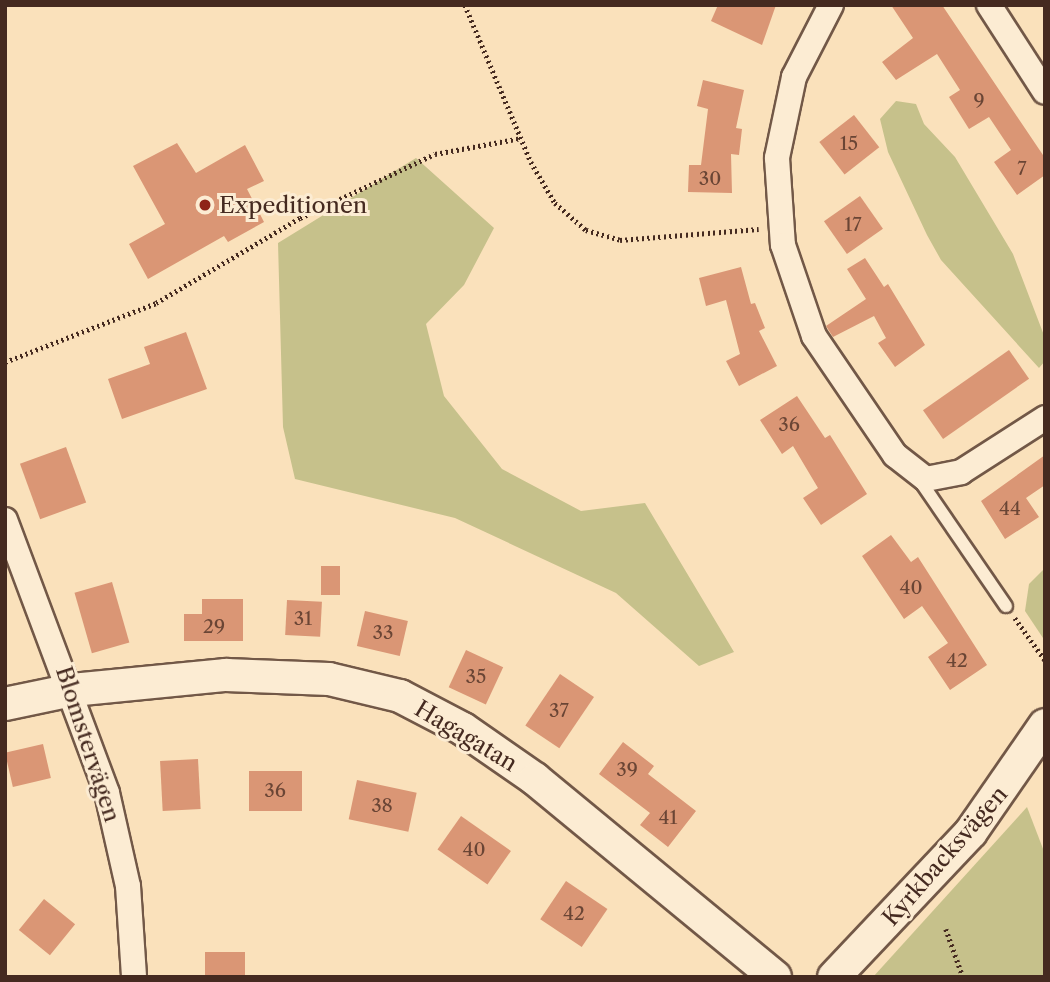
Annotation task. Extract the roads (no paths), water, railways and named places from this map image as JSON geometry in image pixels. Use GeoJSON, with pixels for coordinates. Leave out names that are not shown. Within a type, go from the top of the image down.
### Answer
{"type":"FeatureCollection","features":[{"type":"Feature","properties":{"kind":"street"},"geometry":{"type":"LineString","coordinates":[[831,5],[810,41],[783,117],[777,158],[780,227],[796,291],[814,336],[844,384],[916,476],[931,480],[961,472],[1045,418]]}},
{"type":"Feature","properties":{"kind":"street"},"geometry":{"type":"LineString","coordinates":[[989,5],[1045,92]]}},
{"type":"Feature","properties":{"kind":"street","name":"Blomstervägen"},"geometry":{"type":"LineString","coordinates":[[5,520],[72,690],[117,834],[128,886],[134,977]]}},
{"type":"Feature","properties":{"kind":"street","name":"Hagagatan"},"geometry":{"type":"LineString","coordinates":[[5,704],[72,690],[226,675],[329,679],[400,696],[463,729],[535,779],[775,977]]}},
{"type":"Feature","properties":{"kind":"street","name":"Kyrkbacksvägen"},"geometry":{"type":"LineString","coordinates":[[834,977],[971,832],[1045,726]]}},
{"type":"Feature","properties":{"kind":"lane"},"geometry":{"type":"LineString","coordinates":[[916,476],[1006,606]]}},
{"type":"Feature","properties":{"kind":"place","name":"Expeditionen"},"geometry":{"type":"Point","coordinates":[205,205]}}]}
